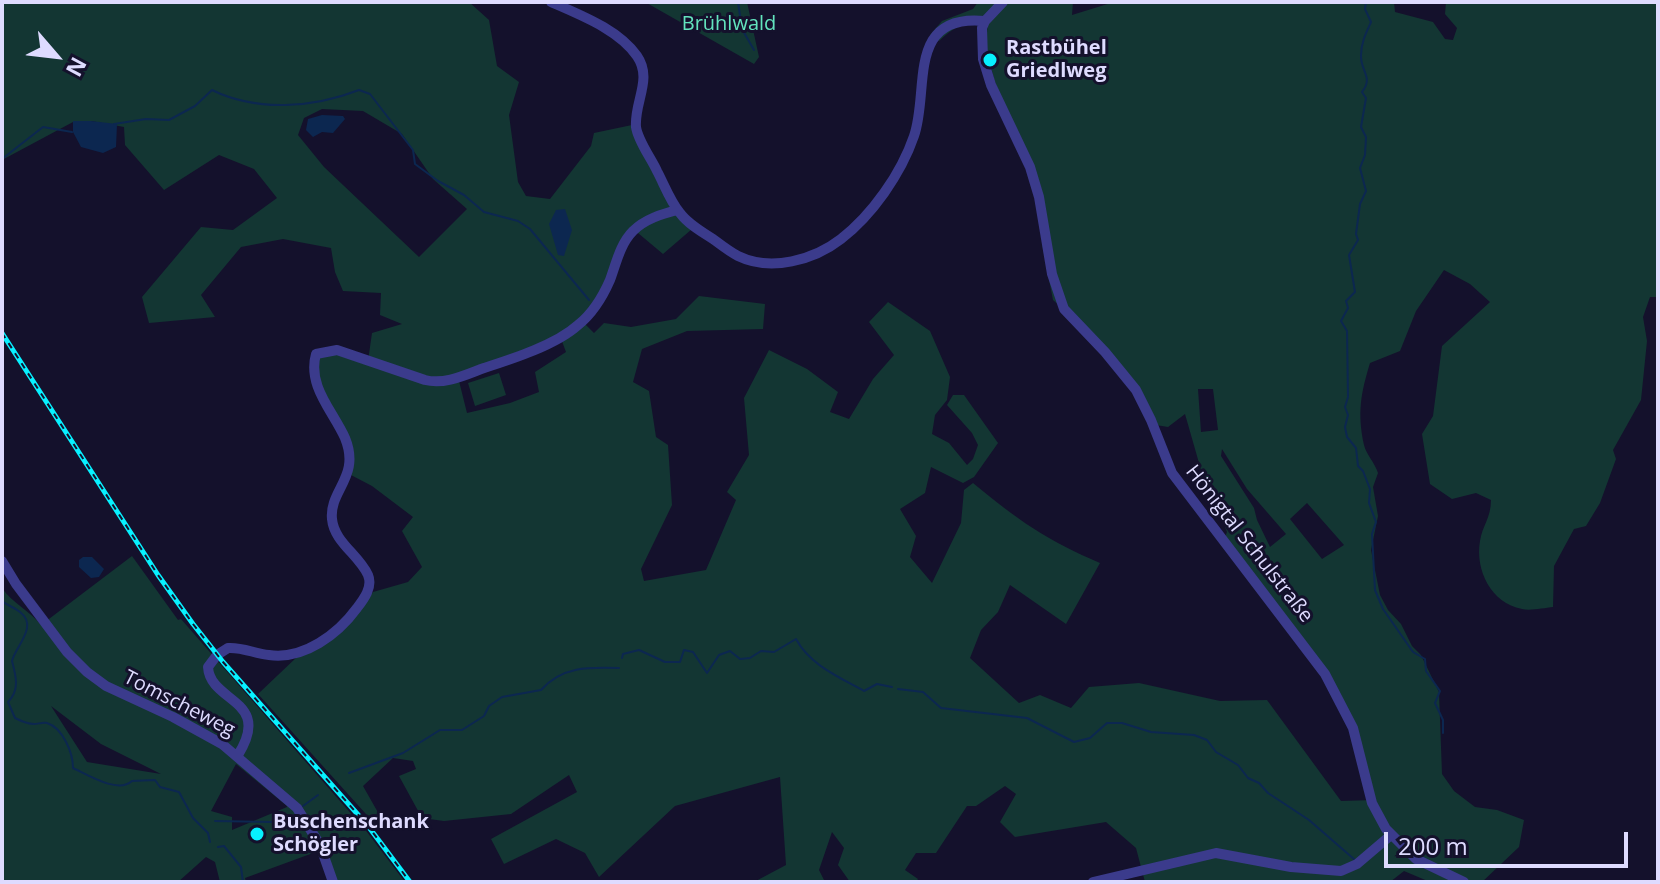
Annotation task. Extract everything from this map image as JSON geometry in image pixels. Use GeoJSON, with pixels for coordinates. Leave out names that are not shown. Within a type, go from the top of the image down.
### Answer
{"type":"FeatureCollection","features":[{"type":"Feature","properties":{"kind":"street"},"geometry":{"type":"LineString","coordinates":[[551,2],[595,22],[628,45],[639,58],[645,75],[636,127],[677,210],[739,256],[753,261],[780,262],[803,259],[832,246],[867,216],[915,134],[925,57],[932,41],[947,27],[974,20],[985,21],[1003,2]]}},
{"type":"Feature","properties":{"kind":"street","name":"Hönigtal Schulstraße"},"geometry":{"type":"LineString","coordinates":[[985,21],[981,36],[986,73],[1030,167],[1061,303],[1136,390],[1172,473],[1325,674],[1358,742],[1372,803],[1391,835],[1416,859],[1464,882]]}},
{"type":"Feature","properties":{"kind":"street"},"geometry":{"type":"LineString","coordinates":[[238,755],[248,736],[247,718],[238,704],[212,680],[208,667],[211,661],[228,648],[273,656],[316,644],[340,630],[359,606],[370,585],[368,574],[335,531],[332,522],[332,513],[349,474],[350,457],[345,438],[319,391],[313,365],[316,354],[337,350],[440,383],[504,361],[578,326],[597,304],[609,282],[620,250],[632,231],[651,219],[677,210]]}},
{"type":"Feature","properties":{"kind":"street","name":"Tomscheweg"},"geometry":{"type":"LineString","coordinates":[[2,561],[67,652],[87,672],[106,686],[173,717],[238,755],[297,808],[320,845],[333,882]]}},
{"type":"Feature","properties":{"kind":"street"},"geometry":{"type":"LineString","coordinates":[[1093,882],[1216,853],[1291,867],[1341,871],[1357,864],[1391,835]]}},
{"type":"Feature","properties":{"kind":"green space"},"geometry":{"type":"Polygon","coordinates":[[[2,2],[469,2],[489,20],[497,66],[519,82],[509,115],[518,182],[526,196],[550,199],[591,146],[594,133],[632,125],[692,229],[663,254],[632,228],[609,282],[585,324],[594,333],[604,323],[631,327],[676,319],[699,296],[765,304],[763,329],[687,331],[642,349],[633,382],[649,391],[656,437],[668,445],[672,505],[641,569],[644,581],[706,570],[736,500],[727,492],[749,455],[744,398],[769,350],[807,369],[838,392],[830,412],[849,419],[873,379],[894,355],[869,322],[888,302],[930,331],[950,377],[947,400],[935,415],[932,434],[949,443],[967,465],[973,459],[978,445],[972,433],[947,405],[953,395],[964,395],[998,443],[974,477],[963,483],[931,467],[925,493],[900,509],[916,536],[910,557],[932,583],[961,523],[964,490],[973,483],[1033,528],[1100,563],[1066,624],[1010,585],[998,612],[981,630],[970,658],[1019,703],[1040,695],[1071,708],[1089,687],[1139,683],[1220,701],[1267,700],[1341,801],[1375,800],[1338,695],[1225,537],[1227,532],[1201,470],[1185,414],[1168,427],[1156,425],[1103,345],[1053,300],[1042,244],[1050,236],[994,79],[986,47],[988,19],[985,15],[966,22],[939,41],[930,35],[942,21],[973,9],[978,2],[1073,2],[1072,15],[1114,2],[1394,2],[1395,12],[1433,22],[1445,39],[1453,40],[1457,28],[1445,14],[1446,2],[1658,2],[1658,297],[1650,297],[1643,317],[1647,341],[1641,400],[1613,450],[1616,459],[1600,503],[1586,526],[1574,529],[1554,566],[1553,607],[1529,610],[1511,606],[1488,584],[1479,552],[1491,500],[1476,493],[1452,499],[1430,484],[1422,434],[1433,416],[1442,346],[1490,302],[1470,284],[1444,270],[1416,311],[1400,351],[1370,363],[1362,393],[1360,412],[1364,445],[1378,473],[1373,487],[1378,516],[1371,550],[1380,595],[1421,655],[1439,692],[1442,774],[1454,791],[1475,807],[1497,810],[1524,820],[1519,847],[1482,882],[1430,882],[1404,871],[1390,882],[1145,882],[1136,848],[1106,822],[1015,837],[1000,822],[1016,794],[1005,786],[976,806],[967,806],[936,853],[916,853],[905,870],[918,879],[916,882],[850,882],[838,865],[844,848],[832,832],[819,870],[825,882],[754,882],[786,865],[780,777],[675,806],[599,877],[585,853],[556,839],[504,864],[491,839],[577,792],[569,775],[511,814],[444,821],[422,818],[399,776],[416,769],[413,761],[393,758],[363,786],[380,816],[374,823],[258,694],[298,656],[343,631],[373,592],[408,582],[422,567],[402,531],[413,517],[372,486],[349,474],[350,457],[313,365],[325,350],[368,361],[372,333],[402,324],[380,315],[381,293],[343,291],[335,272],[331,248],[283,239],[241,247],[201,295],[215,317],[149,323],[142,297],[201,227],[233,230],[277,198],[254,169],[219,155],[164,190],[125,145],[124,127],[91,121],[73,122],[2,160],[2,2]],[[322,109],[304,118],[298,135],[324,167],[419,257],[467,209],[433,179],[402,134],[363,111],[322,109]],[[560,336],[458,377],[467,413],[510,403],[539,392],[535,372],[566,352],[560,336]],[[1198,389],[1201,432],[1218,430],[1213,389],[1198,389]],[[1222,449],[1221,456],[1254,508],[1270,547],[1286,534],[1247,489],[1222,449]],[[1307,503],[1290,519],[1322,559],[1344,545],[1307,503]]]}},
{"type":"Feature","properties":{"kind":"green space","name":"Brühlwald"},"geometry":{"type":"Polygon","coordinates":[[[645,2],[747,2],[759,57],[754,64],[645,2]]]}},
{"type":"Feature","properties":{"kind":"green space"},"geometry":{"type":"Polygon","coordinates":[[[499,373],[506,395],[475,406],[468,383],[499,373]]]}},
{"type":"Feature","properties":{"kind":"green space"},"geometry":{"type":"Polygon","coordinates":[[[132,556],[178,620],[181,619],[367,832],[405,882],[337,882],[324,849],[245,878],[246,882],[220,882],[215,862],[206,857],[178,882],[2,882],[2,588],[41,625],[132,556]],[[51,706],[87,762],[161,774],[101,744],[51,706]],[[236,764],[211,811],[232,817],[232,830],[287,807],[287,806],[236,764]]]}},
{"type":"Feature","properties":{"kind":"water"},"geometry":{"type":"Polygon","coordinates":[[[322,115],[343,116],[345,119],[333,133],[322,132],[313,137],[306,130],[308,119],[322,115]]]}},
{"type":"Feature","properties":{"kind":"water"},"geometry":{"type":"Polygon","coordinates":[[[73,121],[117,124],[116,147],[103,153],[81,147],[73,132],[73,121]]]}},
{"type":"Feature","properties":{"kind":"water"},"geometry":{"type":"Polygon","coordinates":[[[565,209],[572,230],[564,256],[558,255],[549,224],[556,210],[565,209]]]}},
{"type":"Feature","properties":{"kind":"water"},"geometry":{"type":"Polygon","coordinates":[[[92,557],[104,569],[99,577],[91,578],[79,567],[79,560],[92,557]]]}},
{"type":"Feature","properties":{"kind":"waterway"},"geometry":{"type":"LineString","coordinates":[[738,2],[742,29],[754,50]]}},
{"type":"Feature","properties":{"kind":"waterway"},"geometry":{"type":"LineString","coordinates":[[1366,2],[1365,9],[1371,22],[1361,51],[1367,82],[1362,92],[1366,98],[1361,127],[1366,137],[1365,155],[1360,168],[1366,191],[1360,204],[1358,240],[1349,255],[1355,292],[1346,301],[1348,308],[1341,321],[1347,331],[1348,397],[1345,407],[1348,415],[1345,427],[1347,437],[1356,448],[1358,466],[1370,489],[1369,503],[1376,522],[1372,534],[1375,590],[1383,609],[1413,652],[1425,659],[1426,671],[1440,691],[1435,703],[1443,720],[1443,733]]}},
{"type":"Feature","properties":{"kind":"waterway"},"geometry":{"type":"LineString","coordinates":[[114,124],[146,119],[169,120],[195,106],[212,90],[247,102],[285,105],[323,101],[359,90],[370,94],[413,150],[415,164],[464,195],[484,212],[518,221],[530,229],[589,300]]}},
{"type":"Feature","properties":{"kind":"waterway"},"geometry":{"type":"LineString","coordinates":[[2,159],[43,127],[72,132]]}},
{"type":"Feature","properties":{"kind":"waterway"},"geometry":{"type":"LineString","coordinates":[[2,601],[20,612],[27,624],[12,661],[16,688],[8,702],[15,718],[53,726],[66,742],[73,768],[95,779],[119,785],[155,780],[160,787],[179,792],[193,818],[208,833],[210,842]]}},
{"type":"Feature","properties":{"kind":"waterway"},"geometry":{"type":"LineString","coordinates":[[622,658],[623,654],[639,650],[665,662],[680,662],[684,650],[693,652],[707,673],[719,655],[730,651],[740,659],[750,658],[761,651],[774,652],[796,639],[817,663],[864,691],[877,684],[892,687]]}},
{"type":"Feature","properties":{"kind":"waterway"},"geometry":{"type":"LineString","coordinates":[[349,773],[403,753],[440,730],[462,730],[484,716],[489,706],[502,697],[541,690],[567,672],[619,668]]}},
{"type":"Feature","properties":{"kind":"waterway"},"geometry":{"type":"LineString","coordinates":[[898,689],[923,692],[941,708],[1027,718],[1074,742],[1090,738],[1107,723],[1122,723],[1151,732],[1194,735],[1207,740],[1216,752],[1238,765],[1248,778],[1309,820],[1355,860]]}},
{"type":"Feature","properties":{"kind":"waterway"},"geometry":{"type":"LineString","coordinates":[[303,806],[318,795]]}},
{"type":"Feature","properties":{"kind":"waterway"},"geometry":{"type":"LineString","coordinates":[[215,821],[271,822],[289,816]]}},
{"type":"Feature","properties":{"kind":"waterway"},"geometry":{"type":"LineString","coordinates":[[218,847],[224,846],[241,867],[243,882]]}},
{"type":"Feature","properties":{"kind":"railway"},"geometry":{"type":"LineString","coordinates":[[2,333],[193,624],[368,826],[410,882]]}},
{"type":"Feature","properties":{"kind":"place","name":"Rastbühel Griedlweg"},"geometry":{"type":"Point","coordinates":[990,60]}},
{"type":"Feature","properties":{"kind":"place","name":"Buschenschank Schögler"},"geometry":{"type":"Point","coordinates":[257,834]}}]}
